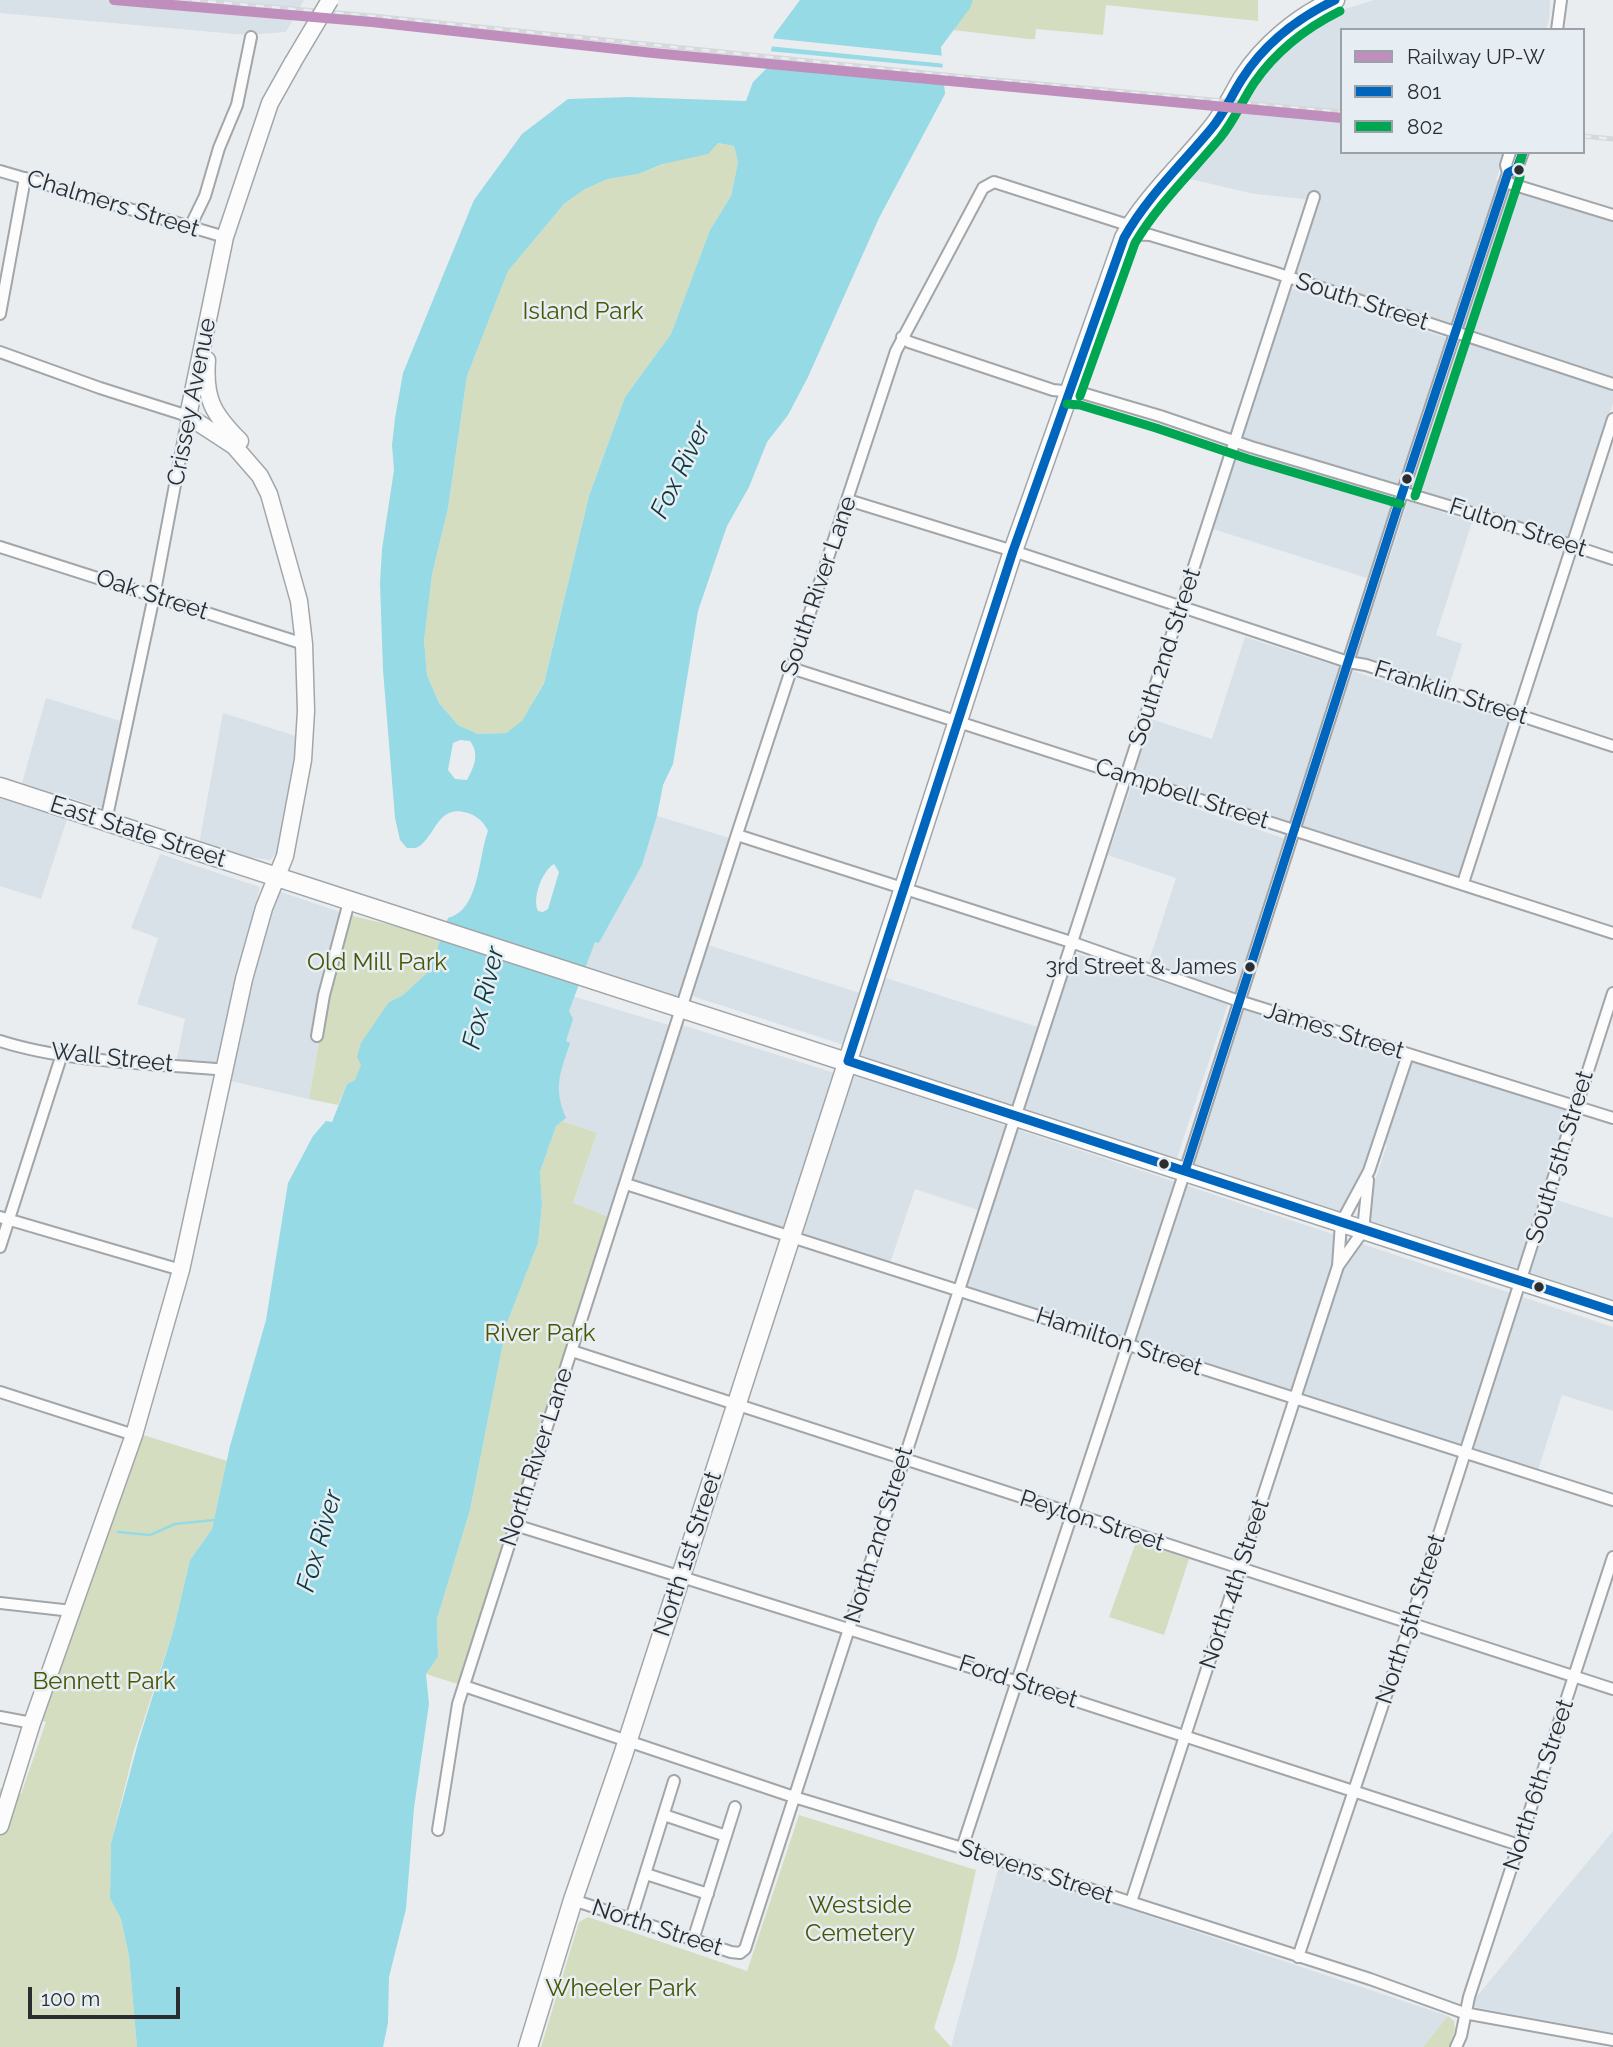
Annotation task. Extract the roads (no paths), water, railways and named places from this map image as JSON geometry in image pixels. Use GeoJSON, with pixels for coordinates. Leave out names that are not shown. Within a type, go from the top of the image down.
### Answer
{"type":"FeatureCollection","features":[{"type":"Feature","properties":{"kind":"main road","name":"Crissey Avenue"},"geometry":{"type":"LineString","coordinates":[[188,416],[225,237],[271,103],[330,0]]}},
{"type":"Feature","properties":{"kind":"main road"},"geometry":{"type":"LineString","coordinates":[[1131,226],[1212,128],[1244,76],[1266,48],[1297,22],[1335,0]]}},
{"type":"Feature","properties":{"kind":"main road","name":"North 1st Street"},"geometry":{"type":"LineString","coordinates":[[528,2047],[573,1900],[627,1742],[1013,551],[1068,392],[1131,226]]}},
{"type":"Feature","properties":{"kind":"main road"},"geometry":{"type":"LineString","coordinates":[[0,1826],[32,1723],[134,1435],[181,1270],[244,979],[264,908],[285,856],[303,760],[306,711],[304,643],[299,601],[269,494],[247,448],[219,419],[207,391],[212,303]]}},
{"type":"Feature","properties":{"kind":"main road"},"geometry":{"type":"LineString","coordinates":[[188,416],[233,446],[260,476]]}},
{"type":"Feature","properties":{"kind":"main road","name":"East State Street"},"geometry":{"type":"LineString","coordinates":[[0,787],[1613,1311]]}},
{"type":"Feature","properties":{"kind":"street"},"geometry":{"type":"LineString","coordinates":[[1558,28],[1561,0]]}},
{"type":"Feature","properties":{"kind":"street"},"geometry":{"type":"LineString","coordinates":[[190,227],[205,196],[219,148],[237,104],[251,37]]}},
{"type":"Feature","properties":{"kind":"street"},"geometry":{"type":"LineString","coordinates":[[962,1848],[1457,332],[1506,177],[1509,154]]}},
{"type":"Feature","properties":{"kind":"street"},"geometry":{"type":"LineString","coordinates":[[1506,177],[1517,168],[1521,154]]}},
{"type":"Feature","properties":{"kind":"street","name":"Chalmers Street"},"geometry":{"type":"LineString","coordinates":[[0,170],[225,237]]}},
{"type":"Feature","properties":{"kind":"street"},"geometry":{"type":"LineString","coordinates":[[1506,177],[1613,215]]}},
{"type":"Feature","properties":{"kind":"street"},"geometry":{"type":"LineString","coordinates":[[0,314],[25,178]]}},
{"type":"Feature","properties":{"kind":"street","name":"South Street"},"geometry":{"type":"LineString","coordinates":[[994,182],[1613,384]]}},
{"type":"Feature","properties":{"kind":"street","name":"South River Lane"},"geometry":{"type":"LineString","coordinates":[[681,1008],[902,337],[984,188],[994,182]]}},
{"type":"Feature","properties":{"kind":"street","name":"South 2nd Street"},"geometry":{"type":"LineString","coordinates":[[1015,1116],[1314,197]]}},
{"type":"Feature","properties":{"kind":"street","name":"South Street"},"geometry":{"type":"LineString","coordinates":[[1131,226],[1150,234]]}},
{"type":"Feature","properties":{"kind":"street","name":"Fulton Street"},"geometry":{"type":"LineString","coordinates":[[902,337],[909,342],[1049,389],[1082,393],[1148,412],[1613,559]]}},
{"type":"Feature","properties":{"kind":"street"},"geometry":{"type":"LineString","coordinates":[[0,352],[188,416]]}},
{"type":"Feature","properties":{"kind":"street","name":"Crissey Avenue"},"geometry":{"type":"LineString","coordinates":[[106,821],[154,596],[188,416]]}},
{"type":"Feature","properties":{"kind":"street"},"geometry":{"type":"LineString","coordinates":[[1463,883],[1613,419]]}},
{"type":"Feature","properties":{"kind":"street","name":"Franklin Street"},"geometry":{"type":"LineString","coordinates":[[848,500],[1613,746]]}},
{"type":"Feature","properties":{"kind":"street","name":"Oak Street"},"geometry":{"type":"LineString","coordinates":[[0,547],[304,643]]}},
{"type":"Feature","properties":{"kind":"street","name":"Campbell Street"},"geometry":{"type":"LineString","coordinates":[[791,668],[1613,933]]}},
{"type":"Feature","properties":{"kind":"street","name":"James Street"},"geometry":{"type":"LineString","coordinates":[[737,835],[1071,942],[1239,1001],[1613,1118]]}},
{"type":"Feature","properties":{"kind":"street"},"geometry":{"type":"LineString","coordinates":[[317,1036],[324,996],[349,902]]}},
{"type":"Feature","properties":{"kind":"street","name":"South 5th Street"},"geometry":{"type":"LineString","coordinates":[[1521,1281],[1613,993]]}},
{"type":"Feature","properties":{"kind":"street","name":"North River Lane"},"geometry":{"type":"LineString","coordinates":[[438,1830],[457,1704],[681,1008]]}},
{"type":"Feature","properties":{"kind":"street","name":"Wall Street"},"geometry":{"type":"LineString","coordinates":[[0,1041],[23,1048],[62,1054],[226,1070]]}},
{"type":"Feature","properties":{"kind":"street"},"geometry":{"type":"LineString","coordinates":[[0,1247],[5,1218],[62,1054]]}},
{"type":"Feature","properties":{"kind":"street"},"geometry":{"type":"LineString","coordinates":[[1341,1223],[1369,1171],[1408,1054]]}},
{"type":"Feature","properties":{"kind":"street","name":"North 2nd Street"},"geometry":{"type":"LineString","coordinates":[[740,1953],[745,1949],[1015,1116]]}},
{"type":"Feature","properties":{"kind":"street"},"geometry":{"type":"LineString","coordinates":[[1363,1231],[1369,1171]]}},
{"type":"Feature","properties":{"kind":"street","name":"Hamilton Street"},"geometry":{"type":"LineString","coordinates":[[626,1184],[1613,1500]]}},
{"type":"Feature","properties":{"kind":"street"},"geometry":{"type":"LineString","coordinates":[[5,1218],[181,1270]]}},
{"type":"Feature","properties":{"kind":"street","name":"North 4th Street"},"geometry":{"type":"LineString","coordinates":[[1131,1902],[1338,1266],[1341,1223]]}},
{"type":"Feature","properties":{"kind":"street","name":"North 4th Street"},"geometry":{"type":"LineString","coordinates":[[1338,1266],[1363,1231]]}},
{"type":"Feature","properties":{"kind":"street","name":"North 5th Street"},"geometry":{"type":"LineString","coordinates":[[1297,1956],[1410,1624],[1521,1281]]}},
{"type":"Feature","properties":{"kind":"street","name":"Peyton Street"},"geometry":{"type":"LineString","coordinates":[[572,1351],[1613,1689]]}},
{"type":"Feature","properties":{"kind":"street"},"geometry":{"type":"LineString","coordinates":[[0,1392],[134,1435]]}},
{"type":"Feature","properties":{"kind":"street","name":"Ford Street"},"geometry":{"type":"LineString","coordinates":[[514,1525],[1018,1682],[1519,1845]]}},
{"type":"Feature","properties":{"kind":"street","name":"North 6th Street"},"geometry":{"type":"LineString","coordinates":[[1455,2047],[1461,2036],[1464,2013],[1613,1557]]}},
{"type":"Feature","properties":{"kind":"street"},"geometry":{"type":"LineString","coordinates":[[0,1603],[72,1611]]}},
{"type":"Feature","properties":{"kind":"street","name":"Stevens Street"},"geometry":{"type":"LineString","coordinates":[[464,1686],[794,1797],[1370,1979],[1464,2013],[1605,2042]]}},
{"type":"Feature","properties":{"kind":"street"},"geometry":{"type":"LineString","coordinates":[[0,1717],[32,1723]]}},
{"type":"Feature","properties":{"kind":"street"},"geometry":{"type":"LineString","coordinates":[[631,1919],[674,1781]]}},
{"type":"Feature","properties":{"kind":"street"},"geometry":{"type":"LineString","coordinates":[[693,1940],[735,1807]]}},
{"type":"Feature","properties":{"kind":"street"},"geometry":{"type":"LineString","coordinates":[[664,1815],[726,1836]]}},
{"type":"Feature","properties":{"kind":"street"},"geometry":{"type":"LineString","coordinates":[[646,1874],[708,1894]]}},
{"type":"Feature","properties":{"kind":"street","name":"North Street"},"geometry":{"type":"LineString","coordinates":[[573,1900],[740,1953]]}},
{"type":"Feature","properties":{"kind":"water","name":"Fox River"},"geometry":{"type":"Polygon","coordinates":[[[800,0],[973,0],[941,47],[945,94],[879,218],[808,377],[788,415],[767,442],[749,487],[727,526],[698,611],[673,764],[663,785],[642,865],[599,943],[595,942],[569,1011],[573,1019],[566,1041],[570,1043],[559,1080],[560,1098],[566,1118],[556,1126],[540,1172],[542,1205],[538,1243],[507,1323],[470,1510],[437,1619],[438,1657],[426,1674],[429,1704],[414,1808],[406,1909],[389,1977],[388,2023],[383,2047],[137,2047],[129,1956],[121,1919],[110,1898],[111,1843],[138,1743],[174,1628],[190,1560],[212,1529],[230,1446],[266,1320],[288,1183],[313,1136],[326,1121],[332,1122],[347,1084],[355,1080],[361,1065],[357,1057],[361,1043],[389,1002],[403,995],[429,971],[448,918],[466,905],[472,894],[488,831],[474,816],[459,811],[451,812],[440,820],[420,846],[407,848],[400,840],[395,818],[383,670],[380,583],[382,549],[394,470],[392,445],[403,373],[474,200],[522,134],[568,99],[629,97],[746,101],[753,82],[768,67],[774,35],[800,0]],[[718,143],[708,154],[663,164],[638,174],[608,179],[585,189],[564,204],[508,271],[467,376],[448,508],[432,575],[424,640],[427,675],[439,703],[458,725],[478,734],[506,733],[522,721],[544,683],[589,496],[625,397],[671,334],[710,230],[731,196],[738,162],[734,146],[718,143]],[[460,740],[453,743],[448,770],[455,779],[467,780],[475,761],[475,751],[470,741],[460,740]],[[554,864],[537,892],[538,911],[548,909],[559,872],[554,864]]]}},
{"type":"Feature","properties":{"kind":"waterway"},"geometry":{"type":"LineString","coordinates":[[118,1532],[150,1535],[175,1524],[214,1520]]}},
{"type":"Feature","properties":{"kind":"railway"},"geometry":{"type":"LineString","coordinates":[[192,0],[1340,112]]}},
{"type":"Feature","properties":{"kind":"railway"},"geometry":{"type":"LineString","coordinates":[[1585,136],[1613,139]]}},
{"type":"Feature","properties":{"kind":"rail line","name":"UP-W"},"geometry":{"type":"LineString","coordinates":[[114,0],[372,22],[653,53],[1340,118]]}},
{"type":"Feature","properties":{"kind":"place","name":"3rd Street & James"},"geometry":{"type":"Point","coordinates":[1250,967]}},
{"type":"Feature","properties":{"kind":"park label","name":"Island Park"},"geometry":{"type":"Point","coordinates":[583,312]}},
{"type":"Feature","properties":{"kind":"park label","name":"Old Mill Park"},"geometry":{"type":"Point","coordinates":[377,963]}},
{"type":"Feature","properties":{"kind":"park label","name":"River Park"},"geometry":{"type":"Point","coordinates":[540,1334]}},
{"type":"Feature","properties":{"kind":"park label","name":"Bennett Park"},"geometry":{"type":"Point","coordinates":[104,1682]}},
{"type":"Feature","properties":{"kind":"park label","name":"Westside Cemetery"},"geometry":{"type":"Point","coordinates":[860,1920]}},
{"type":"Feature","properties":{"kind":"park label","name":"Wheeler Park"},"geometry":{"type":"Point","coordinates":[621,1989]}}]}
